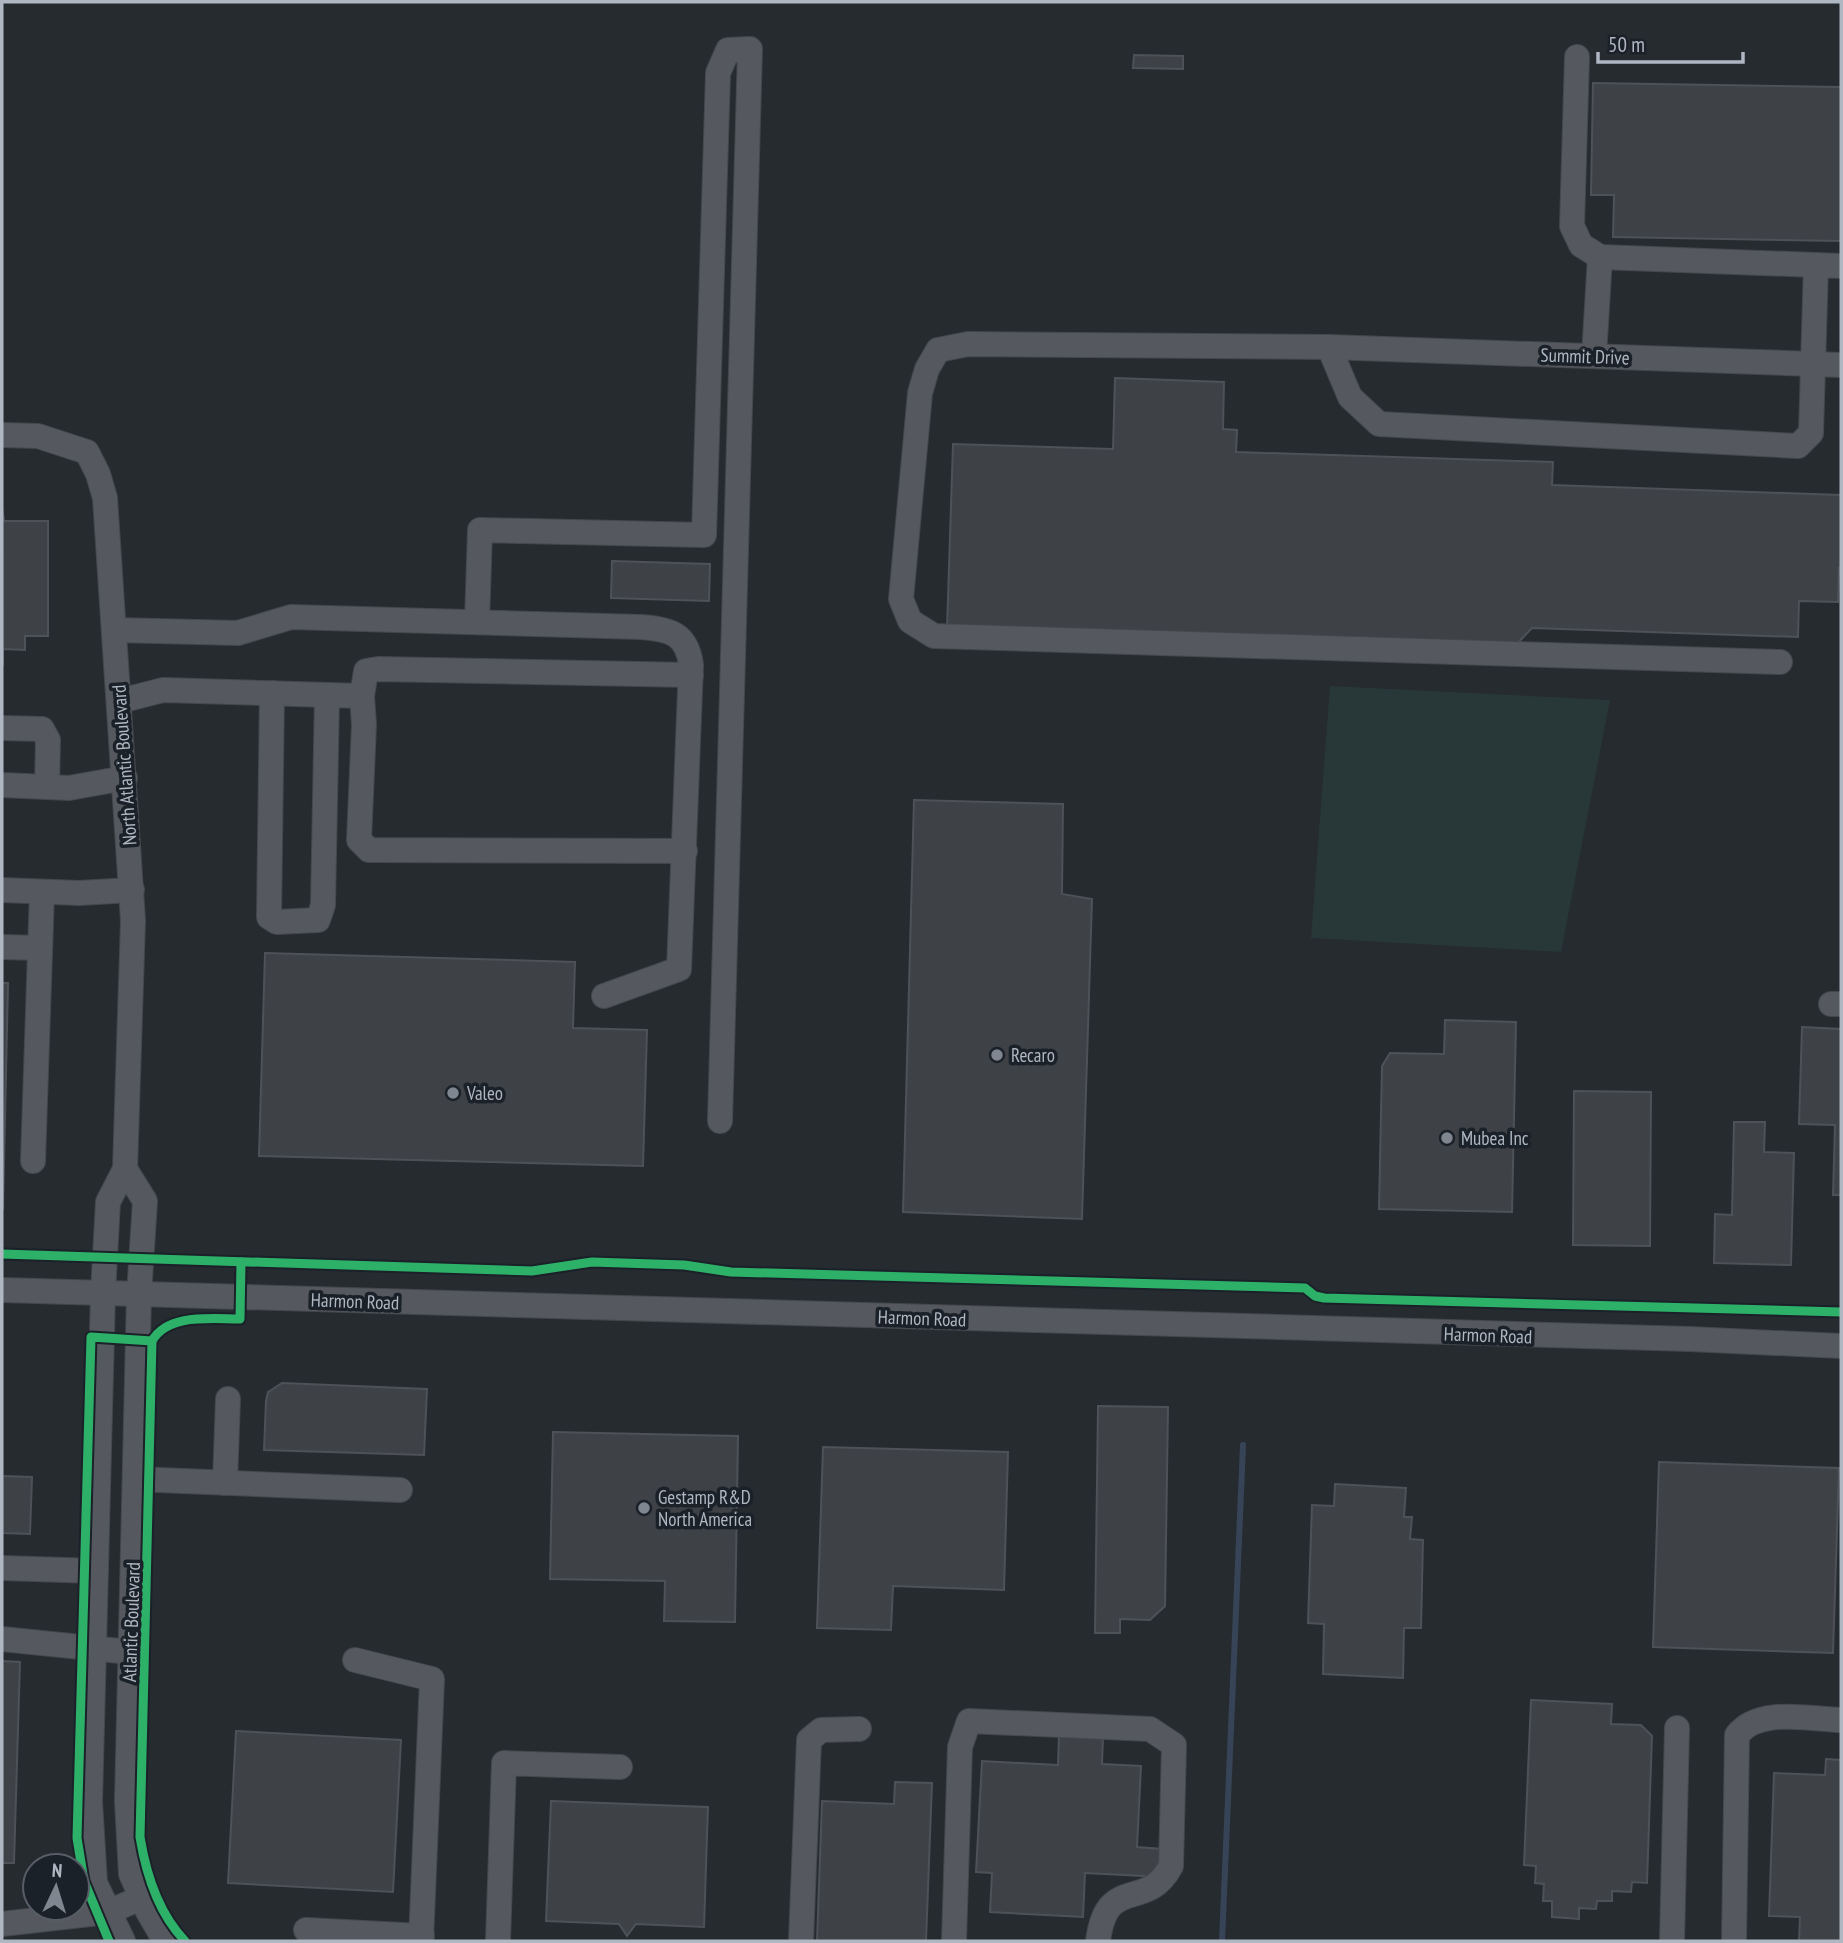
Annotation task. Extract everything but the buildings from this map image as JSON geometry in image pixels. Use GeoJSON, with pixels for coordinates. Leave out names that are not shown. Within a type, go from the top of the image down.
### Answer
{"type":"FeatureCollection","features":[{"type":"Feature","properties":{"kind":"street"},"geometry":{"type":"LineString","coordinates":[[477,622],[480,530],[704,535],[718,73],[728,50],[750,49],[720,1121]]}},
{"type":"Feature","properties":{"kind":"street"},"geometry":{"type":"LineString","coordinates":[[1577,57],[1572,226],[1581,245],[1600,257],[1841,266]]}},
{"type":"Feature","properties":{"kind":"street"},"geometry":{"type":"LineString","coordinates":[[1594,356],[1600,257]]}},
{"type":"Feature","properties":{"kind":"street"},"geometry":{"type":"LineString","coordinates":[[1329,347],[1350,397],[1379,424],[1797,446],[1811,433],[1816,265]]}},
{"type":"Feature","properties":{"kind":"street","name":"Summit Drive"},"geometry":{"type":"LineString","coordinates":[[1780,662],[934,636],[910,621],[901,599],[920,393],[927,369],[939,350],[968,344],[1329,347],[1841,365]]}},
{"type":"Feature","properties":{"kind":"street","name":"North Atlantic Boulevard"},"geometry":{"type":"LineString","coordinates":[[2,435],[38,436],[87,452],[98,474],[105,498],[132,890],[133,989],[125,1170],[108,1202],[103,1293]]}},
{"type":"Feature","properties":{"kind":"street"},"geometry":{"type":"LineString","coordinates":[[115,630],[238,633],[291,617],[667,629],[681,637],[690,650],[691,675],[679,969],[604,996]]}},
{"type":"Feature","properties":{"kind":"street"},"geometry":{"type":"LineString","coordinates":[[685,851],[369,850],[359,840],[364,725],[362,696],[366,671],[379,669],[691,675]]}},
{"type":"Feature","properties":{"kind":"street"},"geometry":{"type":"LineString","coordinates":[[120,701],[163,690],[362,696]]}},
{"type":"Feature","properties":{"kind":"street"},"geometry":{"type":"LineString","coordinates":[[272,693],[269,917],[277,922],[318,920],[323,905],[327,695]]}},
{"type":"Feature","properties":{"kind":"street"},"geometry":{"type":"LineString","coordinates":[[2,727],[42,729],[48,740],[47,787]]}},
{"type":"Feature","properties":{"kind":"street"},"geometry":{"type":"LineString","coordinates":[[2,785],[69,788],[125,778]]}},
{"type":"Feature","properties":{"kind":"street"},"geometry":{"type":"LineString","coordinates":[[2,890],[132,890]]}},
{"type":"Feature","properties":{"kind":"street"},"geometry":{"type":"LineString","coordinates":[[33,1161],[42,891]]}},
{"type":"Feature","properties":{"kind":"street"},"geometry":{"type":"LineString","coordinates":[[2,947],[40,948]]}},
{"type":"Feature","properties":{"kind":"street"},"geometry":{"type":"LineString","coordinates":[[125,1170],[145,1201],[139,1294]]}},
{"type":"Feature","properties":{"kind":"street","name":"Harmon Road"},"geometry":{"type":"LineString","coordinates":[[2,1290],[1690,1339],[1841,1346]]}},
{"type":"Feature","properties":{"kind":"street","name":"Atlantic Boulevard"},"geometry":{"type":"LineString","coordinates":[[103,1293],[90,1802],[96,1883],[123,1941]]}},
{"type":"Feature","properties":{"kind":"street","name":"Atlantic Boulevard"},"geometry":{"type":"LineString","coordinates":[[139,1294],[127,1801],[131,1874],[165,1941]]}},
{"type":"Feature","properties":{"kind":"street"},"geometry":{"type":"LineString","coordinates":[[225,1483],[228,1399]]}},
{"type":"Feature","properties":{"kind":"street"},"geometry":{"type":"LineString","coordinates":[[135,1479],[400,1490]]}},
{"type":"Feature","properties":{"kind":"street"},"geometry":{"type":"LineString","coordinates":[[97,1528],[133,1529]]}},
{"type":"Feature","properties":{"kind":"street"},"geometry":{"type":"LineString","coordinates":[[2,1568],[96,1571]]}},
{"type":"Feature","properties":{"kind":"street"},"geometry":{"type":"LineString","coordinates":[[2,1639],[94,1651],[130,1652]]}},
{"type":"Feature","properties":{"kind":"street"},"geometry":{"type":"LineString","coordinates":[[306,1930],[421,1939],[432,1679],[355,1660]]}},
{"type":"Feature","properties":{"kind":"street"},"geometry":{"type":"LineString","coordinates":[[1734,1941],[1737,1735],[1746,1724],[1760,1718],[1841,1720]]}},
{"type":"Feature","properties":{"kind":"street"},"geometry":{"type":"LineString","coordinates":[[954,1941],[960,1747],[969,1721],[1150,1729],[1174,1745],[1171,1866],[1163,1881],[1143,1892],[1113,1901],[1104,1912],[1098,1941]]}},
{"type":"Feature","properties":{"kind":"street"},"geometry":{"type":"LineString","coordinates":[[1672,1941],[1677,1728]]}},
{"type":"Feature","properties":{"kind":"street"},"geometry":{"type":"LineString","coordinates":[[801,1941],[809,1740],[821,1730],[859,1730]]}},
{"type":"Feature","properties":{"kind":"street"},"geometry":{"type":"LineString","coordinates":[[498,1941],[504,1763],[620,1767]]}},
{"type":"Feature","properties":{"kind":"street"},"geometry":{"type":"LineString","coordinates":[[2,1924],[108,1912],[141,1898]]}},
{"type":"Feature","properties":{"kind":"shaded area"},"geometry":{"type":"Polygon","coordinates":[[[1330,686],[1610,700],[1561,952],[1311,938],[1330,686]]]}},
{"type":"Feature","properties":{"kind":"waterway"},"geometry":{"type":"LineString","coordinates":[[1222,1941],[1243,1445]]}},
{"type":"Feature","properties":{"kind":"cycle path"},"geometry":{"type":"LineString","coordinates":[[2,1254],[532,1271],[592,1262],[684,1265],[731,1272],[1305,1288],[1315,1296],[1324,1298],[1841,1312]]}},
{"type":"Feature","properties":{"kind":"cycle path"},"geometry":{"type":"LineString","coordinates":[[185,1941],[160,1906],[140,1837],[152,1341],[159,1332],[179,1322],[191,1319],[240,1319],[241,1262]]}},
{"type":"Feature","properties":{"kind":"cycle path"},"geometry":{"type":"LineString","coordinates":[[109,1941],[84,1881],[77,1838],[91,1337],[152,1341]]}},
{"type":"Feature","properties":{"kind":"place","name":"Recaro"},"geometry":{"type":"Point","coordinates":[997,1055]}},
{"type":"Feature","properties":{"kind":"place","name":"Valeo"},"geometry":{"type":"Point","coordinates":[453,1093]}},
{"type":"Feature","properties":{"kind":"place","name":"Mubea Inc"},"geometry":{"type":"Point","coordinates":[1447,1138]}},
{"type":"Feature","properties":{"kind":"place","name":"Gestamp R&D North America"},"geometry":{"type":"Point","coordinates":[644,1508]}}]}
